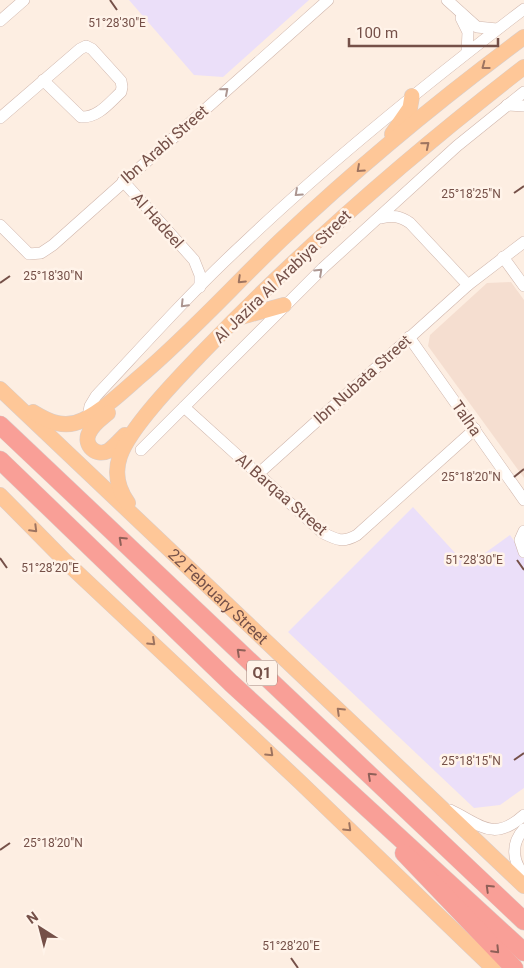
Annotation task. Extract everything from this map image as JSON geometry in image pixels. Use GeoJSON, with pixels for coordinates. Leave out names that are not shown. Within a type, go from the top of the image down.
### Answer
{"type":"FeatureCollection","features":[{"type":"Feature","properties":{"kind":"highway","name":"22 February Street"},"geometry":{"type":"LineString","coordinates":[[0,425],[524,921]]}},
{"type":"Feature","properties":{"kind":"highway","name":"Q1"},"geometry":{"type":"LineString","coordinates":[[0,460],[189,643],[524,952]]}},
{"type":"Feature","properties":{"kind":"highway"},"geometry":{"type":"LineString","coordinates":[[382,823],[412,863],[514,968]]}},
{"type":"Feature","properties":{"kind":"main road","name":"Al Jazira Al Arabiya Street"},"geometry":{"type":"LineString","coordinates":[[12,400],[53,423],[71,424],[88,417],[114,399],[165,355],[282,239],[376,154],[470,77],[524,36]]}},
{"type":"Feature","properties":{"kind":"main road","name":"Al Jazira Al Arabiya Street"},"geometry":{"type":"LineString","coordinates":[[144,524],[123,496],[117,476],[117,465],[120,454],[136,429],[174,382],[234,319],[358,203],[464,113],[524,67]]}},
{"type":"Feature","properties":{"kind":"main road"},"geometry":{"type":"LineString","coordinates":[[376,154],[402,120],[411,103],[412,96]]}},
{"type":"Feature","properties":{"kind":"main road"},"geometry":{"type":"LineString","coordinates":[[234,319],[284,305]]}},
{"type":"Feature","properties":{"kind":"main road"},"geometry":{"type":"LineString","coordinates":[[165,355],[145,379],[92,427],[88,436],[90,448],[98,453],[110,450],[174,382]]}},
{"type":"Feature","properties":{"kind":"main road","name":"22 February Street"},"geometry":{"type":"LineString","coordinates":[[0,389],[524,886]]}},
{"type":"Feature","properties":{"kind":"main road"},"geometry":{"type":"LineString","coordinates":[[0,494],[66,562],[300,782],[493,968]]}},
{"type":"Feature","properties":{"kind":"street"},"geometry":{"type":"LineString","coordinates":[[0,21],[24,0]]}},
{"type":"Feature","properties":{"kind":"street","name":"Ibn Arabi Street"},"geometry":{"type":"LineString","coordinates":[[0,225],[29,254],[41,253],[53,245],[122,181],[328,0]]}},
{"type":"Feature","properties":{"kind":"street"},"geometry":{"type":"LineString","coordinates":[[451,4],[477,27],[498,29]]}},
{"type":"Feature","properties":{"kind":"street"},"geometry":{"type":"LineString","coordinates":[[451,4],[468,32],[466,52]]}},
{"type":"Feature","properties":{"kind":"street"},"geometry":{"type":"LineString","coordinates":[[88,417],[90,406],[96,396],[218,269],[324,170],[466,52],[524,9]]}},
{"type":"Feature","properties":{"kind":"street"},"geometry":{"type":"LineString","coordinates":[[0,118],[43,80],[80,49],[86,46],[92,49],[121,81],[122,87],[121,92],[89,118],[81,117],[43,80]]}},
{"type":"Feature","properties":{"kind":"street","name":"Al Jazira Al Arabiya Street"},"geometry":{"type":"LineString","coordinates":[[141,450],[284,305],[457,146],[524,92]]}},
{"type":"Feature","properties":{"kind":"street"},"geometry":{"type":"LineString","coordinates":[[507,105],[524,106]]}},
{"type":"Feature","properties":{"kind":"street","name":"Al Hadeel"},"geometry":{"type":"LineString","coordinates":[[122,181],[194,260],[205,266],[218,269]]}},
{"type":"Feature","properties":{"kind":"street"},"geometry":{"type":"LineString","coordinates":[[409,191],[406,208],[410,223]]}},
{"type":"Feature","properties":{"kind":"street"},"geometry":{"type":"LineString","coordinates":[[379,219],[390,215],[401,217],[410,223],[468,285]]}},
{"type":"Feature","properties":{"kind":"street","name":"Ibn Nubata Street"},"geometry":{"type":"LineString","coordinates":[[258,474],[468,285],[524,242]]}},
{"type":"Feature","properties":{"kind":"street"},"geometry":{"type":"LineString","coordinates":[[503,257],[524,286]]}},
{"type":"Feature","properties":{"kind":"street","name":"Al Hadeel"},"geometry":{"type":"LineString","coordinates":[[194,260],[200,275],[200,286]]}},
{"type":"Feature","properties":{"kind":"street","name":"Talha"},"geometry":{"type":"LineString","coordinates":[[409,337],[524,500]]}},
{"type":"Feature","properties":{"kind":"street","name":"Al Barqaa Street"},"geometry":{"type":"LineString","coordinates":[[184,407],[324,533],[335,539],[346,541],[357,535],[475,429]]}},
{"type":"Feature","properties":{"kind":"street"},"geometry":{"type":"LineString","coordinates":[[524,531],[520,540],[524,552]]}},
{"type":"Feature","properties":{"kind":"street"},"geometry":{"type":"LineString","coordinates":[[438,806],[489,830],[508,827],[524,815]]}},
{"type":"Feature","properties":{"kind":"street"},"geometry":{"type":"LineString","coordinates":[[524,828],[516,840],[514,857],[524,875]]}},
{"type":"Feature","properties":{"kind":"shaded area"},"geometry":{"type":"Polygon","coordinates":[[[129,0],[309,0],[223,77],[194,75],[129,0]]]}},
{"type":"Feature","properties":{"kind":"shaded area"},"geometry":{"type":"Polygon","coordinates":[[[511,282],[524,300],[524,478],[428,346],[430,335],[487,283],[511,282]]]}},
{"type":"Feature","properties":{"kind":"shaded area"},"geometry":{"type":"Polygon","coordinates":[[[413,507],[467,566],[510,535],[524,555],[524,788],[500,805],[474,808],[288,632],[413,507]]]}}]}
